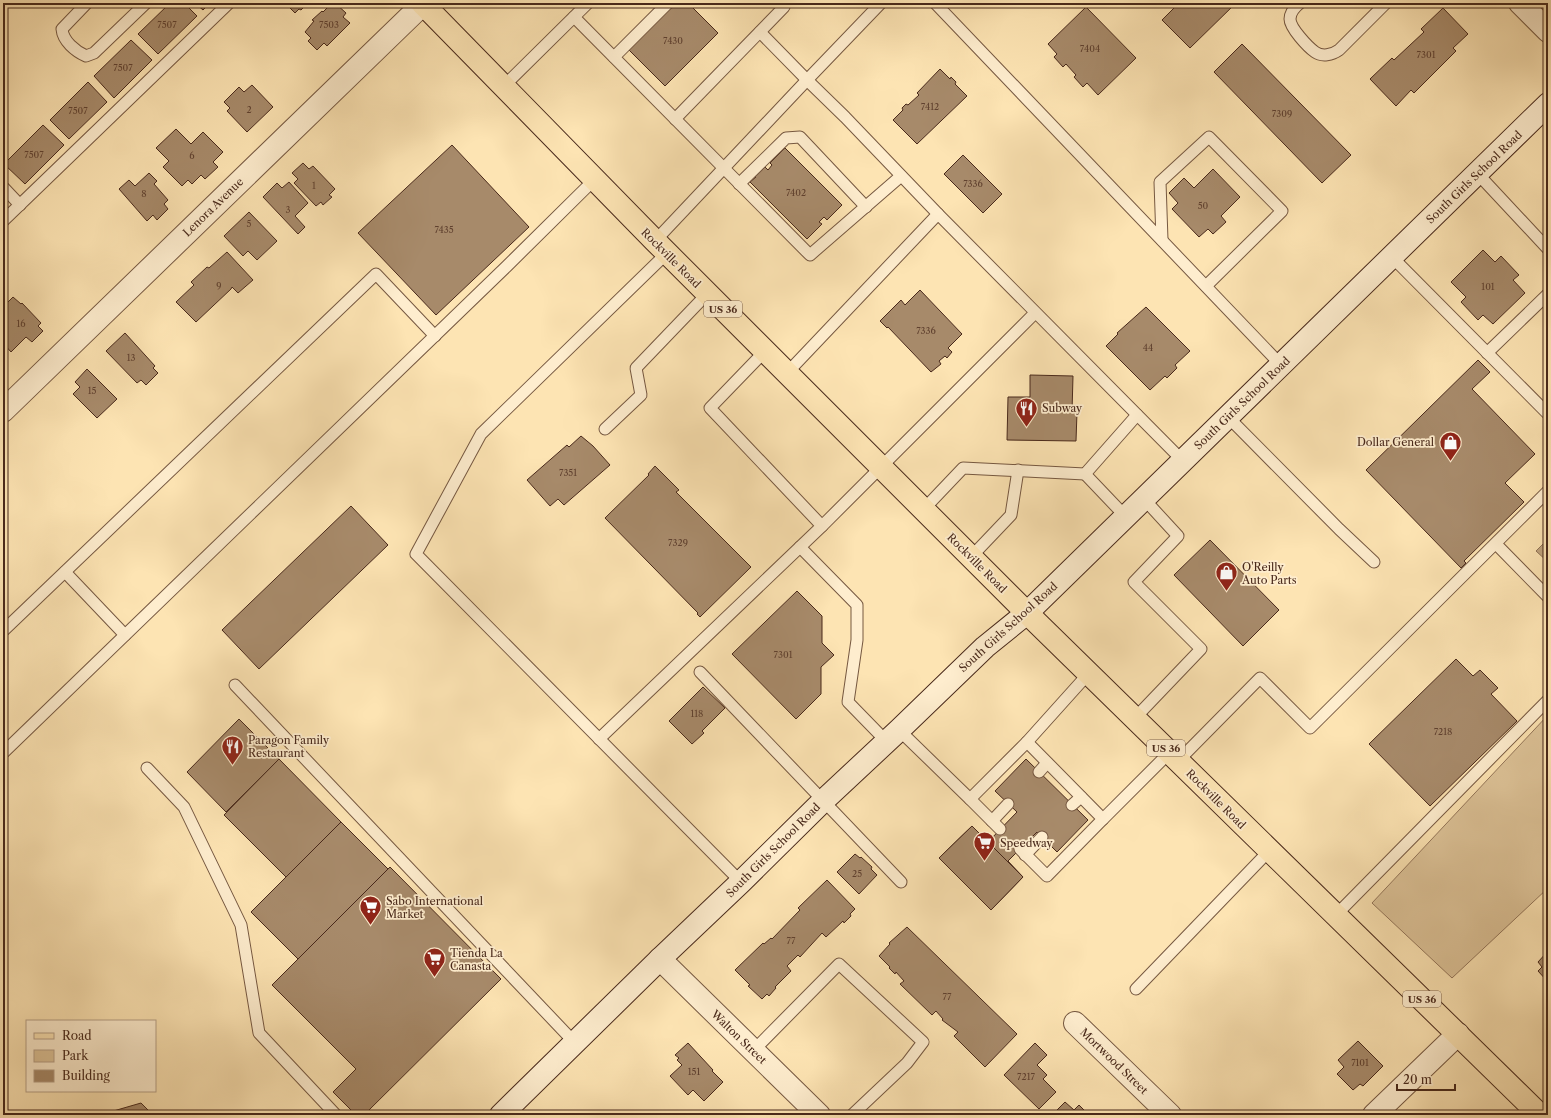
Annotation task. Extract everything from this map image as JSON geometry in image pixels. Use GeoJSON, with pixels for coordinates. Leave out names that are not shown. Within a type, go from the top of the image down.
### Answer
{"type":"FeatureCollection","features":[{"type":"Feature","properties":{"kind":"main road"},"geometry":{"type":"LineString","coordinates":[[1520,3],[1548,31]]}},
{"type":"Feature","properties":{"kind":"main road","name":"Rockville Road"},"geometry":{"type":"LineString","coordinates":[[422,4],[707,294],[1027,613],[1540,1115]]}},
{"type":"Feature","properties":{"kind":"main road","name":"Lenora Avenue"},"geometry":{"type":"LineString","coordinates":[[3,411],[422,4]]}},
{"type":"Feature","properties":{"kind":"main road","name":"South Girls School Road"},"geometry":{"type":"LineString","coordinates":[[501,1115],[823,801],[893,736],[985,646],[1027,613],[1548,104]]}},
{"type":"Feature","properties":{"kind":"main road","name":"Walton Street"},"geometry":{"type":"LineString","coordinates":[[660,959],[819,1115]]}},
{"type":"Feature","properties":{"kind":"main road","name":"Mortwood Street"},"geometry":{"type":"LineString","coordinates":[[1075,1023],[1170,1115]]}},
{"type":"Feature","properties":{"kind":"main road"},"geometry":{"type":"LineString","coordinates":[[1374,1115],[1458,1034]]}},
{"type":"Feature","properties":{"kind":"lane"},"geometry":{"type":"LineString","coordinates":[[86,3],[62,29],[62,34],[68,42],[86,56],[94,53],[146,3]]}},
{"type":"Feature","properties":{"kind":"lane"},"geometry":{"type":"LineString","coordinates":[[3,221],[229,3]]}},
{"type":"Feature","properties":{"kind":"lane"},"geometry":{"type":"LineString","coordinates":[[503,86],[588,3]]}},
{"type":"Feature","properties":{"kind":"lane"},"geometry":{"type":"LineString","coordinates":[[614,57],[668,3]]}},
{"type":"Feature","properties":{"kind":"lane"},"geometry":{"type":"LineString","coordinates":[[675,119],[784,8],[780,3]]}},
{"type":"Feature","properties":{"kind":"lane"},"geometry":{"type":"LineString","coordinates":[[741,882],[416,554],[481,434],[661,247],[724,168],[806,80],[881,3]]}},
{"type":"Feature","properties":{"kind":"lane"},"geometry":{"type":"LineString","coordinates":[[935,3],[1281,365]]}},
{"type":"Feature","properties":{"kind":"lane"},"geometry":{"type":"LineString","coordinates":[[1300,3],[1295,8],[1290,20],[1294,30],[1315,52],[1330,55],[1339,50],[1386,3]]}},
{"type":"Feature","properties":{"kind":"lane"},"geometry":{"type":"LineString","coordinates":[[574,17],[810,255],[901,176]]}},
{"type":"Feature","properties":{"kind":"lane"},"geometry":{"type":"LineString","coordinates":[[760,32],[1183,461]]}},
{"type":"Feature","properties":{"kind":"lane"},"geometry":{"type":"LineString","coordinates":[[739,184],[786,138],[800,137],[866,206]]}},
{"type":"Feature","properties":{"kind":"lane"},"geometry":{"type":"LineString","coordinates":[[1162,240],[1160,182],[1209,137],[1282,211],[1206,286]]}},
{"type":"Feature","properties":{"kind":"lane"},"geometry":{"type":"LineString","coordinates":[[1477,173],[1548,249]]}},
{"type":"Feature","properties":{"kind":"lane"},"geometry":{"type":"LineString","coordinates":[[3,752],[435,336],[594,180]]}},
{"type":"Feature","properties":{"kind":"lane"},"geometry":{"type":"LineString","coordinates":[[3,187],[20,204]]}},
{"type":"Feature","properties":{"kind":"lane"},"geometry":{"type":"LineString","coordinates":[[787,373],[938,214]]}},
{"type":"Feature","properties":{"kind":"lane"},"geometry":{"type":"LineString","coordinates":[[1392,257],[1548,414]]}},
{"type":"Feature","properties":{"kind":"lane"},"geometry":{"type":"LineString","coordinates":[[3,631],[376,274],[435,336]]}},
{"type":"Feature","properties":{"kind":"lane"},"geometry":{"type":"LineString","coordinates":[[606,428],[641,395],[636,368],[707,294]]}},
{"type":"Feature","properties":{"kind":"lane"},"geometry":{"type":"LineString","coordinates":[[1487,353],[1548,294]]}},
{"type":"Feature","properties":{"kind":"lane"},"geometry":{"type":"LineString","coordinates":[[599,739],[882,468],[1035,312]]}},
{"type":"Feature","properties":{"kind":"lane"},"geometry":{"type":"LineString","coordinates":[[765,352],[710,408],[822,526]]}},
{"type":"Feature","properties":{"kind":"lane"},"geometry":{"type":"LineString","coordinates":[[1084,474],[1137,415]]}},
{"type":"Feature","properties":{"kind":"lane"},"geometry":{"type":"LineString","coordinates":[[1228,417],[1263,450],[1339,529],[1374,562]]}},
{"type":"Feature","properties":{"kind":"lane"},"geometry":{"type":"LineString","coordinates":[[924,509],[963,468],[1018,470],[1084,474],[1126,517]]}},
{"type":"Feature","properties":{"kind":"lane"},"geometry":{"type":"LineString","coordinates":[[971,557],[1011,515],[1018,470]]}},
{"type":"Feature","properties":{"kind":"lane"},"geometry":{"type":"LineString","coordinates":[[1042,837],[1023,852],[1047,876],[1102,819],[1174,757],[1260,678],[1310,728],[1548,491]]}},
{"type":"Feature","properties":{"kind":"lane"},"geometry":{"type":"LineString","coordinates":[[1135,718],[1200,649],[1134,582],[1178,536],[1144,499]]}},
{"type":"Feature","properties":{"kind":"lane"},"geometry":{"type":"LineString","coordinates":[[1496,544],[1548,597]]}},
{"type":"Feature","properties":{"kind":"lane"},"geometry":{"type":"LineString","coordinates":[[800,547],[857,605],[857,640],[848,702],[893,736],[970,799],[1000,829]]}},
{"type":"Feature","properties":{"kind":"lane"},"geometry":{"type":"LineString","coordinates":[[65,572],[125,635]]}},
{"type":"Feature","properties":{"kind":"lane"},"geometry":{"type":"LineString","coordinates":[[700,672],[901,882]]}},
{"type":"Feature","properties":{"kind":"lane"},"geometry":{"type":"LineString","coordinates":[[970,799],[1026,742],[1089,673]]}},
{"type":"Feature","properties":{"kind":"lane"},"geometry":{"type":"LineString","coordinates":[[235,685],[575,1043]]}},
{"type":"Feature","properties":{"kind":"lane"},"geometry":{"type":"LineString","coordinates":[[1336,915],[1548,700]]}},
{"type":"Feature","properties":{"kind":"lane"},"geometry":{"type":"LineString","coordinates":[[1026,742],[1102,819]]}},
{"type":"Feature","properties":{"kind":"lane"},"geometry":{"type":"LineString","coordinates":[[1039,772],[1047,763]]}},
{"type":"Feature","properties":{"kind":"lane"},"geometry":{"type":"LineString","coordinates":[[146,768],[184,807],[241,925],[259,1033],[336,1115]]}},
{"type":"Feature","properties":{"kind":"lane"},"geometry":{"type":"LineString","coordinates":[[1072,805],[1081,797]]}},
{"type":"Feature","properties":{"kind":"lane"},"geometry":{"type":"LineString","coordinates":[[992,821],[1008,804]]}},
{"type":"Feature","properties":{"kind":"lane"},"geometry":{"type":"LineString","coordinates":[[1136,990],[1270,851]]}},
{"type":"Feature","properties":{"kind":"lane"},"geometry":{"type":"LineString","coordinates":[[753,1051],[840,964],[923,1042],[906,1063],[852,1115]]}},
{"type":"Feature","properties":{"kind":"green space"},"geometry":{"type":"Polygon","coordinates":[[[1548,715],[1548,888],[1452,978],[1372,903],[1548,715]]]}},
{"type":"Feature","properties":{"kind":"shaded area"},"geometry":{"type":"Polygon","coordinates":[[[1548,539],[1548,562],[1536,551],[1548,539]]]}},
{"type":"Feature","properties":{"kind":"building"},"geometry":{"type":"Polygon","coordinates":[[[170,3],[184,3],[197,16],[158,54],[138,34],[170,3]]]}},
{"type":"Feature","properties":{"kind":"building"},"geometry":{"type":"Polygon","coordinates":[[[195,3],[210,3],[203,10],[195,3]]]}},
{"type":"Feature","properties":{"kind":"building"},"geometry":{"type":"Polygon","coordinates":[[[285,3],[308,3],[301,10],[299,9],[295,13],[285,3]]]}},
{"type":"Feature","properties":{"kind":"building"},"geometry":{"type":"Polygon","coordinates":[[[335,3],[346,13],[343,17],[350,23],[327,46],[324,43],[317,50],[308,41],[311,38],[305,32],[314,21],[312,20],[331,4],[332,6],[335,3]]]}},
{"type":"Feature","properties":{"kind":"building"},"geometry":{"type":"Polygon","coordinates":[[[674,3],[688,3],[718,33],[665,86],[628,49],[674,3]]]}},
{"type":"Feature","properties":{"kind":"building"},"geometry":{"type":"Polygon","coordinates":[[[1179,3],[1236,3],[1190,48],[1162,20],[1179,3]]]}},
{"type":"Feature","properties":{"kind":"building"},"geometry":{"type":"Polygon","coordinates":[[[1086,7],[1136,58],[1098,95],[1087,83],[1083,87],[1074,77],[1076,75],[1066,64],[1063,67],[1054,57],[1057,54],[1048,44],[1086,7]]]}},
{"type":"Feature","properties":{"kind":"building"},"geometry":{"type":"Polygon","coordinates":[[[1443,8],[1468,34],[1453,48],[1456,51],[1414,93],[1411,90],[1396,106],[1370,79],[1392,58],[1394,60],[1424,32],[1421,29],[1443,8]]]}},
{"type":"Feature","properties":{"kind":"building"},"geometry":{"type":"Polygon","coordinates":[[[131,40],[152,60],[114,98],[94,76],[131,40]]]}},
{"type":"Feature","properties":{"kind":"building"},"geometry":{"type":"Polygon","coordinates":[[[1242,44],[1351,155],[1322,183],[1214,72],[1242,44]]]}},
{"type":"Feature","properties":{"kind":"building"},"geometry":{"type":"Polygon","coordinates":[[[940,69],[950,79],[951,77],[956,82],[955,84],[967,96],[917,144],[893,120],[903,110],[902,108],[906,104],[908,105],[919,95],[917,93],[940,69]]]}},
{"type":"Feature","properties":{"kind":"building"},"geometry":{"type":"Polygon","coordinates":[[[88,82],[107,102],[69,139],[50,120],[88,82]]]}},
{"type":"Feature","properties":{"kind":"building"},"geometry":{"type":"Polygon","coordinates":[[[252,85],[273,107],[247,132],[227,111],[230,108],[224,102],[239,87],[244,92],[252,85]]]}},
{"type":"Feature","properties":{"kind":"building"},"geometry":{"type":"Polygon","coordinates":[[[43,125],[64,145],[25,184],[4,164],[43,125]]]}},
{"type":"Feature","properties":{"kind":"building"},"geometry":{"type":"Polygon","coordinates":[[[176,129],[191,144],[203,132],[223,152],[213,162],[218,167],[205,179],[201,175],[192,184],[188,180],[182,186],[163,167],[169,161],[156,148],[176,129]]]}},
{"type":"Feature","properties":{"kind":"building"},"geometry":{"type":"Polygon","coordinates":[[[452,145],[529,227],[436,315],[358,233],[452,145]]]}},
{"type":"Feature","properties":{"kind":"building"},"geometry":{"type":"Polygon","coordinates":[[[785,148],[842,205],[827,220],[824,217],[819,222],[822,224],[807,239],[750,182],[756,177],[753,174],[759,168],[762,170],[765,167],[768,170],[772,165],[770,163],[785,148]]]}},
{"type":"Feature","properties":{"kind":"building"},"geometry":{"type":"Polygon","coordinates":[[[963,155],[1002,194],[983,213],[944,174],[963,155]]]}},
{"type":"Feature","properties":{"kind":"building"},"geometry":{"type":"Polygon","coordinates":[[[303,163],[309,169],[313,166],[335,189],[329,195],[332,197],[323,205],[321,202],[316,206],[294,183],[298,179],[292,173],[303,163]]]}},
{"type":"Feature","properties":{"kind":"building"},"geometry":{"type":"Polygon","coordinates":[[[1213,169],[1240,197],[1221,216],[1226,222],[1213,234],[1208,229],[1199,237],[1172,209],[1178,203],[1169,193],[1184,178],[1194,188],[1213,169]]]}},
{"type":"Feature","properties":{"kind":"building"},"geometry":{"type":"Polygon","coordinates":[[[149,173],[157,181],[154,184],[168,200],[164,204],[168,209],[157,220],[153,215],[147,221],[119,189],[129,180],[135,186],[149,173]]]}},
{"type":"Feature","properties":{"kind":"building"},"geometry":{"type":"Polygon","coordinates":[[[289,182],[308,203],[295,216],[305,227],[298,234],[263,197],[277,183],[282,188],[289,182]]]}},
{"type":"Feature","properties":{"kind":"building"},"geometry":{"type":"Polygon","coordinates":[[[249,212],[277,241],[257,260],[248,251],[243,256],[224,236],[249,212]]]}},
{"type":"Feature","properties":{"kind":"building"},"geometry":{"type":"Polygon","coordinates":[[[1483,250],[1495,262],[1501,256],[1519,275],[1513,280],[1525,293],[1493,324],[1483,315],[1478,320],[1461,302],[1466,297],[1451,282],[1483,250]]]}},
{"type":"Feature","properties":{"kind":"building"},"geometry":{"type":"Polygon","coordinates":[[[227,252],[253,280],[238,293],[232,287],[196,322],[176,302],[194,285],[191,282],[207,267],[209,268],[227,252]]]}},
{"type":"Feature","properties":{"kind":"building"},"geometry":{"type":"Polygon","coordinates":[[[920,290],[962,334],[948,348],[952,352],[947,358],[945,356],[939,361],[941,364],[931,372],[888,327],[887,328],[880,321],[901,300],[905,305],[920,290]]]}},
{"type":"Feature","properties":{"kind":"building"},"geometry":{"type":"Polygon","coordinates":[[[13,297],[21,304],[22,303],[41,323],[38,326],[43,331],[32,342],[26,337],[11,352],[3,343],[3,307],[13,297]]]}},
{"type":"Feature","properties":{"kind":"building"},"geometry":{"type":"Polygon","coordinates":[[[1146,307],[1190,351],[1175,365],[1177,368],[1167,378],[1165,376],[1150,390],[1106,346],[1118,334],[1117,333],[1146,307]]]}},
{"type":"Feature","properties":{"kind":"building"},"geometry":{"type":"Polygon","coordinates":[[[125,333],[155,366],[153,368],[158,373],[146,385],[141,380],[137,383],[106,351],[125,333]]]}},
{"type":"Feature","properties":{"kind":"building","name":"Dollar General"},"geometry":{"type":"Polygon","coordinates":[[[1478,360],[1490,372],[1472,389],[1535,454],[1505,483],[1524,502],[1464,561],[1466,563],[1461,568],[1366,470],[1478,360]]]}},
{"type":"Feature","properties":{"kind":"building"},"geometry":{"type":"Polygon","coordinates":[[[87,369],[117,399],[97,418],[73,394],[80,387],[75,382],[87,369]]]}},
{"type":"Feature","properties":{"kind":"building"},"geometry":{"type":"Polygon","coordinates":[[[1030,375],[1073,376],[1072,412],[1077,412],[1076,441],[1007,440],[1008,397],[1030,397],[1030,375]]]}},
{"type":"Feature","properties":{"kind":"building"},"geometry":{"type":"Polygon","coordinates":[[[581,436],[593,446],[610,465],[564,505],[558,499],[550,506],[527,480],[567,445],[569,447],[581,436]]]}},
{"type":"Feature","properties":{"kind":"building"},"geometry":{"type":"Polygon","coordinates":[[[655,466],[679,490],[676,492],[751,567],[700,617],[697,614],[698,613],[605,518],[649,475],[648,474],[655,466]]]}},
{"type":"Feature","properties":{"kind":"building"},"geometry":{"type":"Polygon","coordinates":[[[351,506],[388,545],[259,669],[222,630],[351,506]]]}},
{"type":"Feature","properties":{"kind":"building","name":"O'Reilly Auto Parts"},"geometry":{"type":"Polygon","coordinates":[[[1210,540],[1279,610],[1243,646],[1174,575],[1210,540]]]}},
{"type":"Feature","properties":{"kind":"building"},"geometry":{"type":"Polygon","coordinates":[[[797,591],[822,616],[822,643],[834,655],[821,667],[821,694],[796,719],[732,654],[797,591]]]}},
{"type":"Feature","properties":{"kind":"building"},"geometry":{"type":"Polygon","coordinates":[[[1456,659],[1473,676],[1480,670],[1498,688],[1491,694],[1517,721],[1430,806],[1369,744],[1456,659]]]}},
{"type":"Feature","properties":{"kind":"building"},"geometry":{"type":"Polygon","coordinates":[[[703,687],[725,708],[702,731],[704,733],[692,744],[669,721],[703,687]]]}},
{"type":"Feature","properties":{"kind":"building","name":"Paragon Family Restaurant"},"geometry":{"type":"Polygon","coordinates":[[[239,719],[279,759],[226,812],[187,772],[239,719]]]}},
{"type":"Feature","properties":{"kind":"building"},"geometry":{"type":"Polygon","coordinates":[[[279,759],[341,822],[286,877],[224,815],[279,759]]]}},
{"type":"Feature","properties":{"kind":"building","name":"Speedway"},"geometry":{"type":"Polygon","coordinates":[[[1026,759],[1088,820],[1057,852],[1037,832],[1008,861],[1023,877],[991,910],[939,858],[972,826],[988,842],[1017,812],[995,791],[1026,759]]]}},
{"type":"Feature","properties":{"kind":"building"},"geometry":{"type":"Polygon","coordinates":[[[341,822],[388,869],[298,959],[251,912],[341,822]]]}},
{"type":"Feature","properties":{"kind":"building"},"geometry":{"type":"Polygon","coordinates":[[[972,826],[1023,877],[991,910],[939,858],[972,826]]]}},
{"type":"Feature","properties":{"kind":"building"},"geometry":{"type":"Polygon","coordinates":[[[855,854],[860,858],[861,857],[872,867],[871,869],[877,875],[859,894],[837,872],[855,854]]]}},
{"type":"Feature","properties":{"kind":"building"},"geometry":{"type":"Polygon","coordinates":[[[390,867],[501,979],[364,1115],[356,1115],[333,1092],[356,1069],[272,985],[390,867]]]}},
{"type":"Feature","properties":{"kind":"building"},"geometry":{"type":"Polygon","coordinates":[[[827,880],[855,909],[844,923],[843,921],[826,937],[822,933],[800,957],[798,955],[787,966],[791,971],[775,987],[776,988],[769,996],[767,994],[762,999],[748,986],[750,985],[735,970],[763,943],[764,944],[771,938],[772,939],[800,910],[798,908],[827,880]]]}},
{"type":"Feature","properties":{"kind":"building"},"geometry":{"type":"Polygon","coordinates":[[[907,927],[1017,1034],[985,1067],[954,1036],[958,1032],[942,1020],[943,1019],[936,1011],[932,1015],[900,984],[904,981],[896,972],[895,974],[889,968],[890,967],[879,956],[890,944],[889,943],[907,927]]]}},
{"type":"Feature","properties":{"kind":"building"},"geometry":{"type":"Polygon","coordinates":[[[1548,951],[1548,982],[1538,971],[1542,967],[1538,962],[1548,951]]]}},
{"type":"Feature","properties":{"kind":"building"},"geometry":{"type":"Polygon","coordinates":[[[1358,1041],[1383,1066],[1363,1086],[1360,1084],[1353,1090],[1337,1074],[1344,1067],[1338,1060],[1358,1041]]]}},
{"type":"Feature","properties":{"kind":"building"},"geometry":{"type":"Polygon","coordinates":[[[688,1043],[723,1082],[704,1101],[693,1090],[688,1095],[670,1076],[682,1065],[677,1060],[679,1058],[675,1055],[688,1043]]]}},
{"type":"Feature","properties":{"kind":"building"},"geometry":{"type":"Polygon","coordinates":[[[1035,1043],[1047,1055],[1037,1065],[1047,1075],[1043,1079],[1056,1092],[1039,1109],[1004,1075],[1035,1043]]]}},
{"type":"Feature","properties":{"kind":"building"},"geometry":{"type":"Polygon","coordinates":[[[1065,1102],[1074,1110],[1079,1105],[1089,1115],[1052,1115],[1065,1102]]]}},
{"type":"Feature","properties":{"kind":"building"},"geometry":{"type":"Polygon","coordinates":[[[141,1103],[153,1115],[109,1115],[110,1112],[141,1103]]]}},
{"type":"Feature","properties":{"kind":"place","name":"Subway"},"geometry":{"type":"Point","coordinates":[1026,428]}},
{"type":"Feature","properties":{"kind":"place","name":"Dollar General"},"geometry":{"type":"Point","coordinates":[1450,462]}},
{"type":"Feature","properties":{"kind":"place","name":"O'Reilly Auto Parts"},"geometry":{"type":"Point","coordinates":[1226,592]}},
{"type":"Feature","properties":{"kind":"place","name":"Paragon Family Restaurant"},"geometry":{"type":"Point","coordinates":[233,766]}},
{"type":"Feature","properties":{"kind":"place","name":"Speedway"},"geometry":{"type":"Point","coordinates":[984,862]}},
{"type":"Feature","properties":{"kind":"place","name":"Sabo International Market"},"geometry":{"type":"Point","coordinates":[370,926]}},
{"type":"Feature","properties":{"kind":"place","name":"Tienda La Canasta"},"geometry":{"type":"Point","coordinates":[435,978]}}]}
